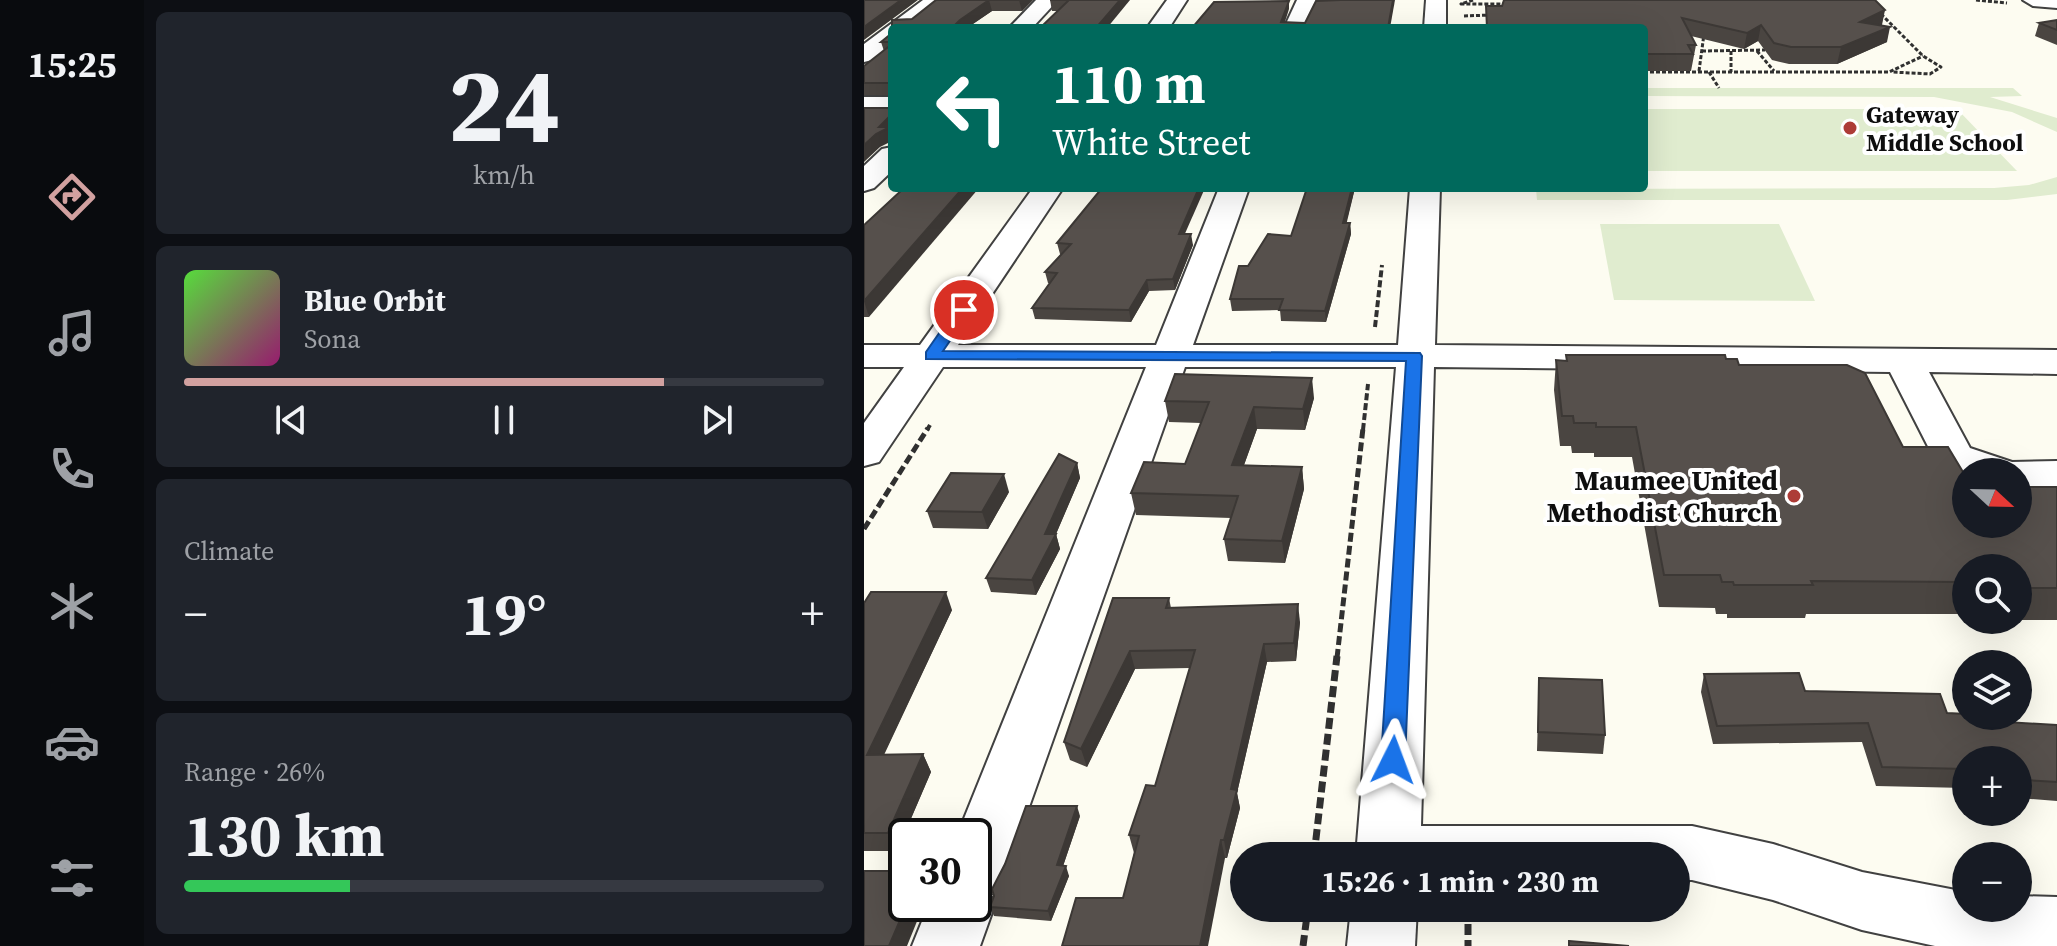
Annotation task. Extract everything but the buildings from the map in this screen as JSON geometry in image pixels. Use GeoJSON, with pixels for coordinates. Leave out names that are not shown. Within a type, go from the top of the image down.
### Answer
{"type":"FeatureCollection","features":[{"type":"Feature","properties":{"kind":"street"},"geometry":{"type":"LineString","coordinates":[[904,24],[936,0]]}},
{"type":"Feature","properties":{"kind":"street"},"geometry":{"type":"LineString","coordinates":[[1024,24],[1048,0]]}},
{"type":"Feature","properties":{"kind":"street"},"geometry":{"type":"LineString","coordinates":[[1161,24],[1177,0]]}},
{"type":"Feature","properties":{"kind":"street"},"geometry":{"type":"LineString","coordinates":[[1297,24],[1307,0]]}},
{"type":"Feature","properties":{"kind":"street"},"geometry":{"type":"LineString","coordinates":[[1435,24],[1436,0]]}},
{"type":"Feature","properties":{"kind":"street"},"geometry":{"type":"LineString","coordinates":[[2033,0],[2057,2]]}},
{"type":"Feature","properties":{"kind":"street"},"geometry":{"type":"LineString","coordinates":[[864,55],[888,36]]}},
{"type":"Feature","properties":{"kind":"street"},"geometry":{"type":"LineString","coordinates":[[864,105],[888,105]]}},
{"type":"Feature","properties":{"kind":"street"},"geometry":{"type":"LineString","coordinates":[[864,182],[888,159]]}},
{"type":"Feature","properties":{"kind":"street"},"geometry":{"type":"LineString","coordinates":[[864,453],[1045,192]]}},
{"type":"Feature","properties":{"kind":"street"},"geometry":{"type":"LineString","coordinates":[[992,825],[1233,192]]}},
{"type":"Feature","properties":{"kind":"street"},"geometry":{"type":"LineString","coordinates":[[1387,842],[1393,356],[1424,192]]}},
{"type":"Feature","properties":{"kind":"street"},"geometry":{"type":"LineString","coordinates":[[864,356],[1393,356],[2057,362]]}},
{"type":"Feature","properties":{"kind":"street"},"geometry":{"type":"LineString","coordinates":[[1904,361],[1956,458]]}},
{"type":"Feature","properties":{"kind":"street"},"geometry":{"type":"LineString","coordinates":[[2032,474],[2057,474]]}},
{"type":"Feature","properties":{"kind":"street"},"geometry":{"type":"LineString","coordinates":[[1690,853],[1773,872],[1892,908],[1983,926],[2057,927]]}},
{"type":"Feature","properties":{"kind":"street"},"geometry":{"type":"LineString","coordinates":[[946,946],[955,922]]}},
{"type":"Feature","properties":{"kind":"street"},"geometry":{"type":"LineString","coordinates":[[1381,946],[1383,922]]}},
{"type":"Feature","properties":{"kind":"path"},"geometry":{"type":"LineString","coordinates":[[1473,0],[1461,4],[1520,4]]}},
{"type":"Feature","properties":{"kind":"path"},"geometry":{"type":"LineString","coordinates":[[1648,72],[1889,72],[1925,75],[1941,69],[1937,63],[1923,56],[1876,9]]}},
{"type":"Feature","properties":{"kind":"path"},"geometry":{"type":"LineString","coordinates":[[1460,16],[1491,15]]}},
{"type":"Feature","properties":{"kind":"path"},"geometry":{"type":"LineString","coordinates":[[1877,21],[1888,21]]}},
{"type":"Feature","properties":{"kind":"path"},"geometry":{"type":"LineString","coordinates":[[1699,72],[1705,27]]}},
{"type":"Feature","properties":{"kind":"path"},"geometry":{"type":"LineString","coordinates":[[1883,27],[1897,31]]}},
{"type":"Feature","properties":{"kind":"path"},"geometry":{"type":"LineString","coordinates":[[1757,50],[1774,72]]}},
{"type":"Feature","properties":{"kind":"path"},"geometry":{"type":"LineString","coordinates":[[1702,51],[1765,50]]}},
{"type":"Feature","properties":{"kind":"path"},"geometry":{"type":"LineString","coordinates":[[1731,51],[1731,72]]}},
{"type":"Feature","properties":{"kind":"path"},"geometry":{"type":"LineString","coordinates":[[1889,72],[1923,56]]}},
{"type":"Feature","properties":{"kind":"path"},"geometry":{"type":"LineString","coordinates":[[1709,72],[1719,88]]}},
{"type":"Feature","properties":{"kind":"path"},"geometry":{"type":"LineString","coordinates":[[1316,842],[1393,356],[1383,261]]}},
{"type":"Feature","properties":{"kind":"path"},"geometry":{"type":"LineString","coordinates":[[1303,946],[1306,922]]}},
{"type":"Feature","properties":{"kind":"path"},"geometry":{"type":"LineString","coordinates":[[1468,922],[1468,946]]}},
{"type":"Feature","properties":{"kind":"green space"},"geometry":{"type":"Polygon","coordinates":[[[1648,88],[2013,88],[2022,96],[1990,97],[2057,118],[2057,132],[2012,112],[1934,97],[1648,96],[1648,88]]]}},
{"type":"Feature","properties":{"kind":"green space"},"geometry":{"type":"Polygon","coordinates":[[[1648,109],[1957,109],[2017,171],[1648,171],[1648,109]]]}},
{"type":"Feature","properties":{"kind":"green space"},"geometry":{"type":"Polygon","coordinates":[[[2057,177],[2057,194],[2007,200],[1537,200],[1536,192],[1994,188],[2029,185],[2057,177]]]}},
{"type":"Feature","properties":{"kind":"green space"},"geometry":{"type":"Polygon","coordinates":[[[1600,224],[1779,224],[1815,301],[1614,300],[1600,224]]]}},
{"type":"Feature","properties":{"kind":"place","name":"Gateway Middle School"},"geometry":{"type":"Point","coordinates":[1850,128]}},
{"type":"Feature","properties":{"kind":"place","name":"Maumee United Methodist Church"},"geometry":{"type":"Point","coordinates":[1794,496]}},
{"type":"Feature","properties":{"kind":"route"},"geometry":{"type":"LineString","coordinates":[[964,310],[932,356],[1414,356],[1393,760]]}}]}
